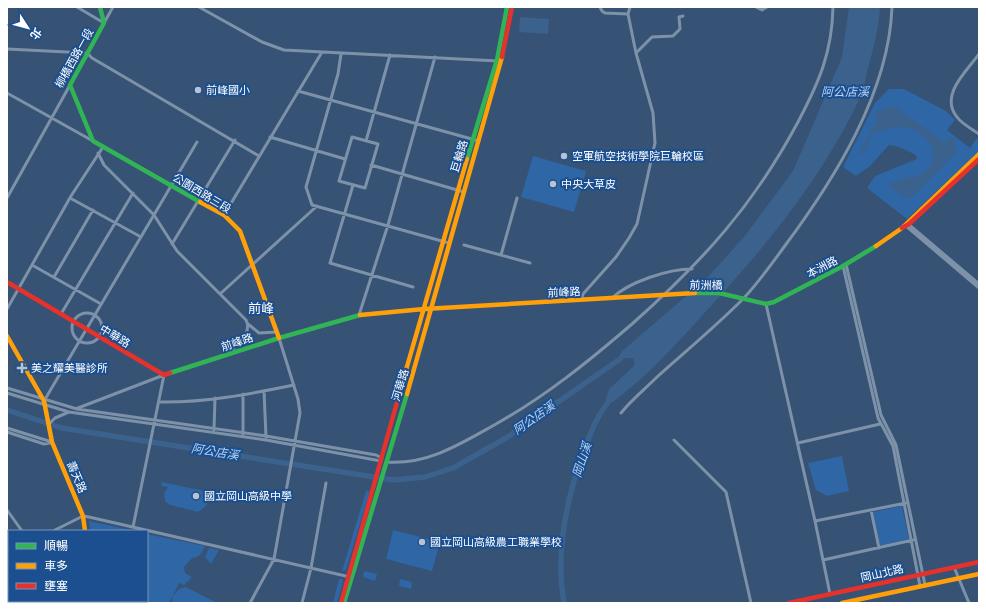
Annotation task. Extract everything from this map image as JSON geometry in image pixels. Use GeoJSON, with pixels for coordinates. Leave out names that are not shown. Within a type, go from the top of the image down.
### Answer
{"type":"FeatureCollection","features":[{"type":"Feature","properties":{"kind":"main road"},"geometry":{"type":"LineString","coordinates":[[100,7],[104,23]]}},
{"type":"Feature","properties":{"kind":"main road","name":"巨輪路"},"geometry":{"type":"LineString","coordinates":[[424,309],[473,140],[499,61],[507,7]]}},
{"type":"Feature","properties":{"kind":"main road","name":"巨輪路"},"geometry":{"type":"LineString","coordinates":[[431,309],[479,141],[512,7]]}},
{"type":"Feature","properties":{"kind":"main road","name":"柳橋西路一段"},"geometry":{"type":"LineString","coordinates":[[70,85],[104,23]]}},
{"type":"Feature","properties":{"kind":"main road"},"geometry":{"type":"LineString","coordinates":[[70,85],[93,141]]}},
{"type":"Feature","properties":{"kind":"main road","name":"公園西路三段"},"geometry":{"type":"LineString","coordinates":[[93,141],[224,215],[240,231],[279,338]]}},
{"type":"Feature","properties":{"kind":"main road","name":"本洲路"},"geometry":{"type":"LineString","coordinates":[[906,225],[979,154]]}},
{"type":"Feature","properties":{"kind":"main road","name":"本洲路"},"geometry":{"type":"LineString","coordinates":[[766,304],[774,302],[844,265],[882,242],[906,225],[979,159]]}},
{"type":"Feature","properties":{"kind":"main road","name":"中華路"},"geometry":{"type":"LineString","coordinates":[[7,282],[164,375]]}},
{"type":"Feature","properties":{"kind":"main road","name":"前洲橋"},"geometry":{"type":"LineString","coordinates":[[674,295],[703,293],[744,298]]}},
{"type":"Feature","properties":{"kind":"main road","name":"前峰路"},"geometry":{"type":"LineString","coordinates":[[164,375],[279,338],[359,315],[424,309],[674,295]]}},
{"type":"Feature","properties":{"kind":"main road"},"geometry":{"type":"LineString","coordinates":[[744,298],[766,304]]}},
{"type":"Feature","properties":{"kind":"main road","name":"河華路"},"geometry":{"type":"LineString","coordinates":[[383,462],[424,309]]}},
{"type":"Feature","properties":{"kind":"main road","name":"河華路"},"geometry":{"type":"LineString","coordinates":[[383,462],[431,309]]}},
{"type":"Feature","properties":{"kind":"main road","name":"壽天路"},"geometry":{"type":"LineString","coordinates":[[7,336],[44,401],[48,414],[49,432],[52,442],[83,516],[85,530]]}},
{"type":"Feature","properties":{"kind":"main road"},"geometry":{"type":"LineString","coordinates":[[344,603],[383,462]]}},
{"type":"Feature","properties":{"kind":"main road","name":"岡山北路"},"geometry":{"type":"LineString","coordinates":[[789,603],[921,573],[979,562]]}},
{"type":"Feature","properties":{"kind":"main road","name":"岡山北路"},"geometry":{"type":"LineString","coordinates":[[842,603],[979,574]]}},
{"type":"Feature","properties":{"kind":"main road"},"geometry":{"type":"LineString","coordinates":[[341,603],[350,577]]}},
{"type":"Feature","properties":{"kind":"street"},"geometry":{"type":"LineString","coordinates":[[77,7],[104,23]]}},
{"type":"Feature","properties":{"kind":"street","name":"柳橋西路一段"},"geometry":{"type":"LineString","coordinates":[[104,23],[113,7]]}},
{"type":"Feature","properties":{"kind":"street"},"geometry":{"type":"LineString","coordinates":[[199,7],[273,47],[284,50],[499,61]]}},
{"type":"Feature","properties":{"kind":"street"},"geometry":{"type":"LineString","coordinates":[[600,7],[605,13],[628,14]]}},
{"type":"Feature","properties":{"kind":"street"},"geometry":{"type":"LineString","coordinates":[[581,300],[583,294],[616,257],[637,224],[654,143],[653,113],[636,53],[628,14],[630,7]]}},
{"type":"Feature","properties":{"kind":"street"},"geometry":{"type":"LineString","coordinates":[[756,7],[762,10],[767,7]]}},
{"type":"Feature","properties":{"kind":"street"},"geometry":{"type":"LineString","coordinates":[[184,427],[214,429],[266,438],[341,455],[383,462],[416,460],[443,452],[510,416],[571,376],[692,269],[726,231],[784,149],[820,76],[829,50],[833,7]]}},
{"type":"Feature","properties":{"kind":"street"},"geometry":{"type":"LineString","coordinates":[[621,414],[639,394],[744,298],[763,276],[800,226],[839,165],[870,100],[882,67],[892,19],[892,7]]}},
{"type":"Feature","properties":{"kind":"street"},"geometry":{"type":"LineString","coordinates":[[636,53],[652,37],[673,36],[680,28],[679,17],[683,16]]}},
{"type":"Feature","properties":{"kind":"street"},"geometry":{"type":"LineString","coordinates":[[7,49],[87,53],[92,58],[235,140],[259,156]]}},
{"type":"Feature","properties":{"kind":"street"},"geometry":{"type":"LineString","coordinates":[[224,215],[322,52]]}},
{"type":"Feature","properties":{"kind":"street"},"geometry":{"type":"LineString","coordinates":[[341,54],[338,74],[306,187],[312,204],[449,243]]}},
{"type":"Feature","properties":{"kind":"street"},"geometry":{"type":"LineString","coordinates":[[979,54],[955,86],[951,101],[954,112],[958,118],[979,134]]}},
{"type":"Feature","properties":{"kind":"street"},"geometry":{"type":"LineString","coordinates":[[366,141],[390,55]]}},
{"type":"Feature","properties":{"kind":"street"},"geometry":{"type":"LineString","coordinates":[[359,315],[388,225],[435,57]]}},
{"type":"Feature","properties":{"kind":"street","name":"柳橋西路一段"},"geometry":{"type":"LineString","coordinates":[[7,198],[70,85]]}},
{"type":"Feature","properties":{"kind":"street"},"geometry":{"type":"LineString","coordinates":[[298,91],[479,141]]}},
{"type":"Feature","properties":{"kind":"street","name":"公園西路三段"},"geometry":{"type":"LineString","coordinates":[[7,93],[93,141]]}},
{"type":"Feature","properties":{"kind":"street"},"geometry":{"type":"LineString","coordinates":[[352,136],[366,141],[378,144],[365,188],[339,181],[352,136]]}},
{"type":"Feature","properties":{"kind":"street"},"geometry":{"type":"LineString","coordinates":[[270,137],[345,159]]}},
{"type":"Feature","properties":{"kind":"street"},"geometry":{"type":"LineString","coordinates":[[172,244],[235,140]]}},
{"type":"Feature","properties":{"kind":"street"},"geometry":{"type":"LineString","coordinates":[[44,401],[197,142]]}},
{"type":"Feature","properties":{"kind":"street"},"geometry":{"type":"LineString","coordinates":[[7,309],[70,198],[102,147]]}},
{"type":"Feature","properties":{"kind":"street"},"geometry":{"type":"LineString","coordinates":[[98,153],[104,165],[154,215],[172,244],[247,323],[259,333],[277,332]]}},
{"type":"Feature","properties":{"kind":"street"},"geometry":{"type":"LineString","coordinates":[[372,165],[464,192]]}},
{"type":"Feature","properties":{"kind":"street"},"geometry":{"type":"LineString","coordinates":[[353,185],[330,263],[413,287]]}},
{"type":"Feature","properties":{"kind":"street"},"geometry":{"type":"LineString","coordinates":[[61,314],[133,193]]}},
{"type":"Feature","properties":{"kind":"street"},"geometry":{"type":"LineString","coordinates":[[70,198],[141,237]]}},
{"type":"Feature","properties":{"kind":"street"},"geometry":{"type":"LineString","coordinates":[[501,255],[517,198]]}},
{"type":"Feature","properties":{"kind":"street"},"geometry":{"type":"LineString","coordinates":[[220,294],[317,206]]}},
{"type":"Feature","properties":{"kind":"street"},"geometry":{"type":"LineString","coordinates":[[54,278],[93,210]]}},
{"type":"Feature","properties":{"kind":"street"},"geometry":{"type":"LineString","coordinates":[[906,225],[979,284]]}},
{"type":"Feature","properties":{"kind":"street"},"geometry":{"type":"LineString","coordinates":[[906,225],[979,288]]}},
{"type":"Feature","properties":{"kind":"street"},"geometry":{"type":"LineString","coordinates":[[464,245],[530,263]]}},
{"type":"Feature","properties":{"kind":"street"},"geometry":{"type":"LineString","coordinates":[[32,265],[101,304]]}},
{"type":"Feature","properties":{"kind":"street"},"geometry":{"type":"LineString","coordinates":[[844,265],[883,422],[896,445],[906,503]]}},
{"type":"Feature","properties":{"kind":"street"},"geometry":{"type":"LineString","coordinates":[[844,265],[880,424],[891,441],[914,540],[922,585]]}},
{"type":"Feature","properties":{"kind":"street"},"geometry":{"type":"LineString","coordinates":[[612,298],[620,291],[666,271],[692,269]]}},
{"type":"Feature","properties":{"kind":"street"},"geometry":{"type":"LineString","coordinates":[[766,304],[798,443],[830,594]]}},
{"type":"Feature","properties":{"kind":"street"},"geometry":{"type":"LineString","coordinates":[[86,313],[95,315],[101,322],[102,327],[100,337],[88,344],[79,342],[73,334],[73,322],[81,314],[86,313]]}},
{"type":"Feature","properties":{"kind":"street"},"geometry":{"type":"LineString","coordinates":[[228,355],[246,334],[247,323]]}},
{"type":"Feature","properties":{"kind":"street"},"geometry":{"type":"LineString","coordinates":[[250,603],[274,559],[300,414],[298,399],[279,338]]}},
{"type":"Feature","properties":{"kind":"street"},"geometry":{"type":"LineString","coordinates":[[133,527],[164,375]]}},
{"type":"Feature","properties":{"kind":"street","name":"前峰路"},"geometry":{"type":"LineString","coordinates":[[49,424],[60,415],[164,375]]}},
{"type":"Feature","properties":{"kind":"street"},"geometry":{"type":"LineString","coordinates":[[159,402],[176,402],[215,398],[294,385]]}},
{"type":"Feature","properties":{"kind":"street"},"geometry":{"type":"LineString","coordinates":[[7,388],[44,401],[77,409],[184,427],[214,434],[243,435]]}},
{"type":"Feature","properties":{"kind":"street"},"geometry":{"type":"LineString","coordinates":[[264,391],[266,438]]}},
{"type":"Feature","properties":{"kind":"street"},"geometry":{"type":"LineString","coordinates":[[7,394],[69,412],[117,420],[155,422]]}},
{"type":"Feature","properties":{"kind":"street"},"geometry":{"type":"LineString","coordinates":[[243,394],[243,435]]}},
{"type":"Feature","properties":{"kind":"street"},"geometry":{"type":"LineString","coordinates":[[214,434],[215,398]]}},
{"type":"Feature","properties":{"kind":"street"},"geometry":{"type":"LineString","coordinates":[[117,415],[117,420]]}},
{"type":"Feature","properties":{"kind":"street"},"geometry":{"type":"LineString","coordinates":[[798,443],[880,424],[883,422]]}},
{"type":"Feature","properties":{"kind":"street"},"geometry":{"type":"LineString","coordinates":[[7,428],[52,442]]}},
{"type":"Feature","properties":{"kind":"street"},"geometry":{"type":"LineString","coordinates":[[7,432],[44,444],[52,442]]}},
{"type":"Feature","properties":{"kind":"street"},"geometry":{"type":"LineString","coordinates":[[674,440],[726,492],[751,603]]}},
{"type":"Feature","properties":{"kind":"street"},"geometry":{"type":"LineString","coordinates":[[295,444],[376,455],[383,462]]}},
{"type":"Feature","properties":{"kind":"street"},"geometry":{"type":"LineString","coordinates":[[341,455],[342,451]]}},
{"type":"Feature","properties":{"kind":"street"},"geometry":{"type":"LineString","coordinates":[[302,603],[311,568],[326,483]]}},
{"type":"Feature","properties":{"kind":"street"},"geometry":{"type":"LineString","coordinates":[[815,521],[906,503]]}},
{"type":"Feature","properties":{"kind":"street"},"geometry":{"type":"LineString","coordinates":[[7,510],[21,530]]}},
{"type":"Feature","properties":{"kind":"street"},"geometry":{"type":"LineString","coordinates":[[871,510],[879,548]]}},
{"type":"Feature","properties":{"kind":"street"},"geometry":{"type":"LineString","coordinates":[[55,530],[83,516],[146,530]]}},
{"type":"Feature","properties":{"kind":"street"},"geometry":{"type":"LineString","coordinates":[[148,530],[350,577]]}},
{"type":"Feature","properties":{"kind":"street"},"geometry":{"type":"LineString","coordinates":[[823,560],[914,540]]}},
{"type":"Feature","properties":{"kind":"street"},"geometry":{"type":"LineString","coordinates":[[954,567],[969,603]]}},
{"type":"Feature","properties":{"kind":"shaded area"},"geometry":{"type":"Polygon","coordinates":[[[889,89],[904,89],[946,111],[955,120],[947,130],[970,148],[977,138],[979,139],[979,151],[907,219],[867,188],[875,176],[917,159],[916,155],[899,147],[889,145],[870,166],[856,176],[843,167],[875,103],[889,89]]]}},
{"type":"Feature","properties":{"kind":"shaded area","name":"中央大草皮"},"geometry":{"type":"Polygon","coordinates":[[[533,156],[586,171],[574,212],[521,197],[533,156]]]}},
{"type":"Feature","properties":{"kind":"shaded area"},"geometry":{"type":"Polygon","coordinates":[[[842,456],[849,491],[827,496],[816,490],[808,463],[842,456]]]}},
{"type":"Feature","properties":{"kind":"shaded area"},"geometry":{"type":"Polygon","coordinates":[[[162,482],[213,493],[212,497],[206,496],[207,505],[198,512],[170,505],[165,501],[164,493],[168,487],[161,486],[162,482]]]}},
{"type":"Feature","properties":{"kind":"shaded area"},"geometry":{"type":"Polygon","coordinates":[[[366,491],[370,491],[346,570],[342,571],[366,491]]]}},
{"type":"Feature","properties":{"kind":"shaded area"},"geometry":{"type":"Polygon","coordinates":[[[901,506],[909,539],[882,546],[880,545],[873,512],[901,506]]]}},
{"type":"Feature","properties":{"kind":"shaded area"},"geometry":{"type":"Polygon","coordinates":[[[89,521],[130,530],[90,530],[89,521]]]}},
{"type":"Feature","properties":{"kind":"shaded area"},"geometry":{"type":"Polygon","coordinates":[[[393,530],[440,542],[432,571],[386,559],[393,530]]]}},
{"type":"Feature","properties":{"kind":"shaded area"},"geometry":{"type":"Polygon","coordinates":[[[148,534],[205,546],[203,551],[197,557],[192,558],[184,567],[185,573],[192,577],[184,585],[179,583],[169,603],[86,603],[148,602],[148,534]]]}},
{"type":"Feature","properties":{"kind":"shaded area"},"geometry":{"type":"Polygon","coordinates":[[[209,548],[219,550],[211,564],[205,557],[209,548]]]}},
{"type":"Feature","properties":{"kind":"shaded area"},"geometry":{"type":"Polygon","coordinates":[[[364,571],[377,574],[375,581],[363,577],[364,571]]]}},
{"type":"Feature","properties":{"kind":"shaded area"},"geometry":{"type":"Polygon","coordinates":[[[339,579],[343,579],[343,582],[337,603],[333,603],[339,579]]]}},
{"type":"Feature","properties":{"kind":"shaded area"},"geometry":{"type":"Polygon","coordinates":[[[400,579],[412,582],[411,589],[399,586],[400,579]]]}},
{"type":"Feature","properties":{"kind":"shaded area"},"geometry":{"type":"Polygon","coordinates":[[[186,587],[217,603],[172,603],[173,596],[179,589],[186,587]]]}},
{"type":"Feature","properties":{"kind":"water","name":"阿公店溪"},"geometry":{"type":"Polygon","coordinates":[[[849,7],[880,7],[878,23],[861,95],[827,158],[788,214],[723,293],[654,367],[616,400],[603,409],[609,389],[635,365],[633,358],[626,358],[615,363],[622,351],[706,279],[744,237],[793,171],[842,57],[849,7]]]}},
{"type":"Feature","properties":{"kind":"water"},"geometry":{"type":"Polygon","coordinates":[[[520,17],[549,19],[548,34],[519,32],[520,17]]]}},
{"type":"Feature","properties":{"kind":"water"},"geometry":{"type":"Polygon","coordinates":[[[887,107],[895,107],[943,141],[948,141],[951,137],[956,141],[954,146],[957,148],[956,153],[911,198],[903,196],[887,184],[901,179],[915,177],[928,169],[933,157],[932,151],[930,145],[921,134],[915,130],[905,127],[878,131],[873,133],[862,155],[859,153],[879,117],[874,114],[878,110],[881,111],[887,107]]]}},
{"type":"Feature","properties":{"kind":"waterway","name":"阿公店溪"},"geometry":{"type":"LineString","coordinates":[[7,410],[62,428],[393,480],[425,477],[453,468],[506,438],[620,359]]}},
{"type":"Feature","properties":{"kind":"waterway","name":"岡山溪"},"geometry":{"type":"LineString","coordinates":[[564,603],[561,565],[567,508],[583,453],[596,421],[607,404]]}},
{"type":"Feature","properties":{"kind":"traffic: fast"},"geometry":{"type":"LineString","coordinates":[[100,7],[104,23],[70,85],[93,141],[200,202]]}},
{"type":"Feature","properties":{"kind":"traffic: fast"},"geometry":{"type":"LineString","coordinates":[[467,159],[497,60],[507,7]]}},
{"type":"Feature","properties":{"kind":"traffic: fast"},"geometry":{"type":"LineString","coordinates":[[695,293],[719,293],[766,304],[774,302],[843,266],[876,246]]}},
{"type":"Feature","properties":{"kind":"traffic: fast"},"geometry":{"type":"LineString","coordinates":[[170,373],[279,338],[360,315]]}},
{"type":"Feature","properties":{"kind":"traffic: fast"},"geometry":{"type":"LineString","coordinates":[[344,603],[407,394]]}},
{"type":"Feature","properties":{"kind":"traffic: slow"},"geometry":{"type":"LineString","coordinates":[[407,394],[502,57]]}},
{"type":"Feature","properties":{"kind":"traffic: slow"},"geometry":{"type":"LineString","coordinates":[[876,246],[902,228],[979,154]]}},
{"type":"Feature","properties":{"kind":"traffic: slow"},"geometry":{"type":"LineString","coordinates":[[406,370],[467,159]]}},
{"type":"Feature","properties":{"kind":"traffic: slow"},"geometry":{"type":"LineString","coordinates":[[200,202],[224,215],[240,231],[279,338]]}},
{"type":"Feature","properties":{"kind":"traffic: slow"},"geometry":{"type":"LineString","coordinates":[[360,315],[424,309],[695,293]]}},
{"type":"Feature","properties":{"kind":"traffic: slow"},"geometry":{"type":"LineString","coordinates":[[7,336],[44,401],[52,442],[83,516],[85,530]]}},
{"type":"Feature","properties":{"kind":"traffic: slow"},"geometry":{"type":"LineString","coordinates":[[842,603],[979,574]]}},
{"type":"Feature","properties":{"kind":"traffic: jam"},"geometry":{"type":"LineString","coordinates":[[502,57],[512,7]]}},
{"type":"Feature","properties":{"kind":"traffic: jam"},"geometry":{"type":"LineString","coordinates":[[902,228],[909,224],[979,159]]}},
{"type":"Feature","properties":{"kind":"traffic: jam"},"geometry":{"type":"LineString","coordinates":[[7,282],[164,375],[170,373]]}},
{"type":"Feature","properties":{"kind":"traffic: jam"},"geometry":{"type":"LineString","coordinates":[[341,603],[406,370]]}},
{"type":"Feature","properties":{"kind":"traffic: jam"},"geometry":{"type":"LineString","coordinates":[[789,603],[979,562]]}},
{"type":"Feature","properties":{"kind":"place","name":"前峰國小"},"geometry":{"type":"Point","coordinates":[198,90]}},
{"type":"Feature","properties":{"kind":"place","name":"空軍航空技術學院巨輪校區"},"geometry":{"type":"Point","coordinates":[564,156]}},
{"type":"Feature","properties":{"kind":"place","name":"中央大草皮"},"geometry":{"type":"Point","coordinates":[553,184]}},
{"type":"Feature","properties":{"kind":"place","name":"美之耀美醫診所"},"geometry":{"type":"Point","coordinates":[22,368]}},
{"type":"Feature","properties":{"kind":"place","name":"國立岡山高級中學"},"geometry":{"type":"Point","coordinates":[196,496]}},
{"type":"Feature","properties":{"kind":"place","name":"國立岡山高級農工職業學校"},"geometry":{"type":"Point","coordinates":[422,542]}},
{"type":"Feature","properties":{"kind":"district","name":"前峰"},"geometry":{"type":"Point","coordinates":[261,308]}}]}
